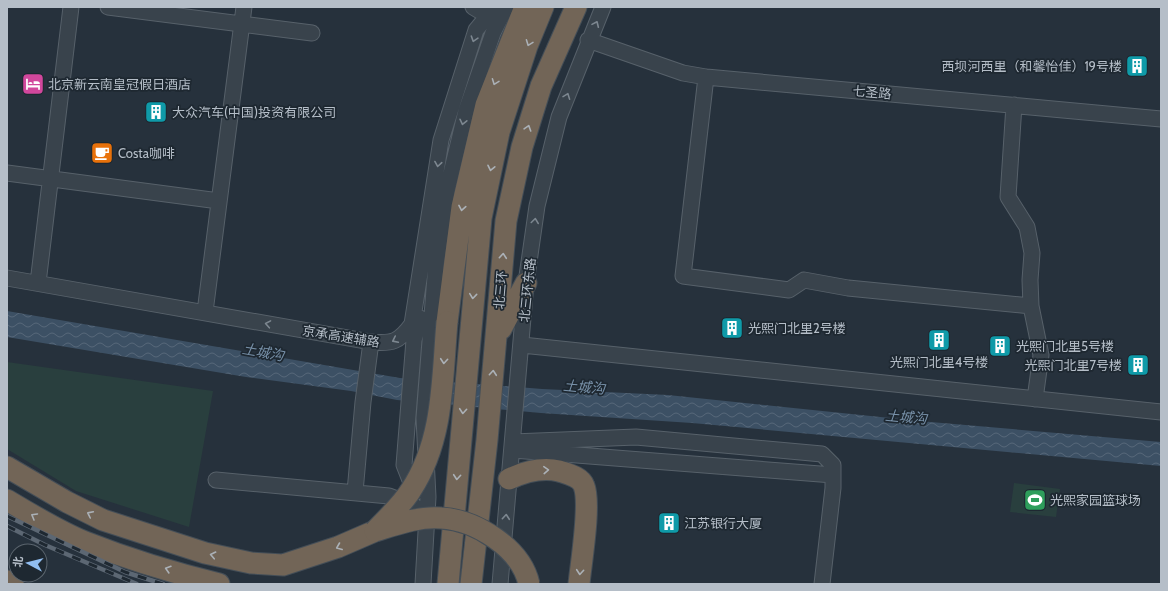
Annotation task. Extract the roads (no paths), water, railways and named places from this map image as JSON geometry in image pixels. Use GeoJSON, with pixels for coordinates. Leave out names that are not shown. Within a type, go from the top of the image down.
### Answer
{"type":"FeatureCollection","features":[{"type":"Feature","properties":{"kind":"highway"},"geometry":{"type":"LineString","coordinates":[[375,531],[411,491],[425,466],[438,423],[447,322],[462,207],[486,105],[525,7]]}},
{"type":"Feature","properties":{"kind":"highway","name":"北三环"},"geometry":{"type":"LineString","coordinates":[[448,584],[481,218],[499,132],[527,46],[543,7]]}},
{"type":"Feature","properties":{"kind":"highway","name":"北三环"},"geometry":{"type":"LineString","coordinates":[[471,584],[487,440],[506,221],[522,147],[541,86],[576,7]]}},
{"type":"Feature","properties":{"kind":"highway"},"geometry":{"type":"LineString","coordinates":[[497,336],[526,283]]}},
{"type":"Feature","properties":{"kind":"highway"},"geometry":{"type":"LineString","coordinates":[[7,467],[66,502],[103,520],[205,553],[251,563],[283,565],[338,547],[375,531],[410,521],[440,517],[472,524],[495,538],[514,555],[529,584]]}},
{"type":"Feature","properties":{"kind":"highway"},"geometry":{"type":"LineString","coordinates":[[509,479],[523,472],[553,470],[573,475],[584,485],[587,500],[579,584]]}},
{"type":"Feature","properties":{"kind":"highway"},"geometry":{"type":"LineString","coordinates":[[7,500],[46,523],[84,542],[120,555],[219,584]]}},
{"type":"Feature","properties":{"kind":"highway"},"geometry":{"type":"LineString","coordinates":[[7,581],[13,584]]}},
{"type":"Feature","properties":{"kind":"street"},"geometry":{"type":"LineString","coordinates":[[38,283],[71,7]]}},
{"type":"Feature","properties":{"kind":"street"},"geometry":{"type":"LineString","coordinates":[[108,7],[242,26],[312,33]]}},
{"type":"Feature","properties":{"kind":"street"},"geometry":{"type":"LineString","coordinates":[[205,312],[244,7]]}},
{"type":"Feature","properties":{"kind":"street"},"geometry":{"type":"LineString","coordinates":[[473,7],[492,11]]}},
{"type":"Feature","properties":{"kind":"street"},"geometry":{"type":"LineString","coordinates":[[423,584],[428,497],[424,418],[436,264],[447,190],[466,111],[493,33],[506,7]]}},
{"type":"Feature","properties":{"kind":"street","name":"北三环东路"},"geometry":{"type":"LineString","coordinates":[[500,584],[526,283],[537,206],[559,117],[588,40],[603,7]]}},
{"type":"Feature","properties":{"kind":"street","name":"京承高速辅路"},"geometry":{"type":"LineString","coordinates":[[7,278],[371,342],[386,344],[397,340],[412,324],[441,140],[476,30],[492,11]]}},
{"type":"Feature","properties":{"kind":"street","name":"七圣路"},"geometry":{"type":"LineString","coordinates":[[588,40],[683,73],[706,77],[1161,119]]}},
{"type":"Feature","properties":{"kind":"street"},"geometry":{"type":"LineString","coordinates":[[706,77],[683,276],[789,290],[804,280],[848,288],[1031,306]]}},
{"type":"Feature","properties":{"kind":"street"},"geometry":{"type":"LineString","coordinates":[[1014,105],[1008,197],[1027,227],[1032,253],[1030,280],[1031,306],[1041,355],[1035,399]]}},
{"type":"Feature","properties":{"kind":"street"},"geometry":{"type":"LineString","coordinates":[[7,173],[219,201]]}},
{"type":"Feature","properties":{"kind":"street"},"geometry":{"type":"LineString","coordinates":[[425,551],[420,510],[404,465],[414,340],[436,264]]}},
{"type":"Feature","properties":{"kind":"street"},"geometry":{"type":"LineString","coordinates":[[355,492],[364,396],[371,342]]}},
{"type":"Feature","properties":{"kind":"street"},"geometry":{"type":"LineString","coordinates":[[521,351],[1161,412]]}},
{"type":"Feature","properties":{"kind":"street"},"geometry":{"type":"LineString","coordinates":[[513,440],[636,437],[822,454],[834,465],[822,584]]}},
{"type":"Feature","properties":{"kind":"street"},"geometry":{"type":"LineString","coordinates":[[513,440],[833,475]]}},
{"type":"Feature","properties":{"kind":"street"},"geometry":{"type":"LineString","coordinates":[[216,480],[389,496],[413,505],[420,510]]}},
{"type":"Feature","properties":{"kind":"water"},"geometry":{"type":"Polygon","coordinates":[[[7,311],[400,378],[542,389],[668,395],[919,421],[1161,442],[1161,466],[692,423],[541,413],[397,400],[351,391],[246,377],[7,337],[7,311]]]}},
{"type":"Feature","properties":{"kind":"railway"},"geometry":{"type":"LineString","coordinates":[[7,516],[125,572],[163,584]]}},
{"type":"Feature","properties":{"kind":"railway"},"geometry":{"type":"LineString","coordinates":[[7,526],[45,545],[137,584]]}},
{"type":"Feature","properties":{"kind":"place","name":"西坝河西里（和馨怡佳）19号楼"},"geometry":{"type":"Point","coordinates":[1137,66]}},
{"type":"Feature","properties":{"kind":"place","name":"北京新云南皇冠假日酒店"},"geometry":{"type":"Point","coordinates":[33,84]}},
{"type":"Feature","properties":{"kind":"place","name":"大众汽车(中国)投资有限公司"},"geometry":{"type":"Point","coordinates":[156,112]}},
{"type":"Feature","properties":{"kind":"place","name":"Costa咖啡"},"geometry":{"type":"Point","coordinates":[102,153]}},
{"type":"Feature","properties":{"kind":"place","name":"光熙门北里2号楼"},"geometry":{"type":"Point","coordinates":[732,328]}},
{"type":"Feature","properties":{"kind":"place","name":"光熙门北里4号楼"},"geometry":{"type":"Point","coordinates":[939,340]}},
{"type":"Feature","properties":{"kind":"place","name":"光熙门北里5号楼"},"geometry":{"type":"Point","coordinates":[1000,346]}},
{"type":"Feature","properties":{"kind":"place","name":"光熙门北里7号楼"},"geometry":{"type":"Point","coordinates":[1138,365]}},
{"type":"Feature","properties":{"kind":"place","name":"光熙家园篮球场"},"geometry":{"type":"Point","coordinates":[1035,500]}},
{"type":"Feature","properties":{"kind":"place","name":"江苏银行大厦"},"geometry":{"type":"Point","coordinates":[669,523]}},
{"type":"Feature","properties":{"kind":"water label","name":"土城沟"},"geometry":{"type":"Point","coordinates":[263,352]}},
{"type":"Feature","properties":{"kind":"water label","name":"土城沟"},"geometry":{"type":"Point","coordinates":[584,387]}},
{"type":"Feature","properties":{"kind":"water label","name":"土城沟"},"geometry":{"type":"Point","coordinates":[906,417]}}]}
